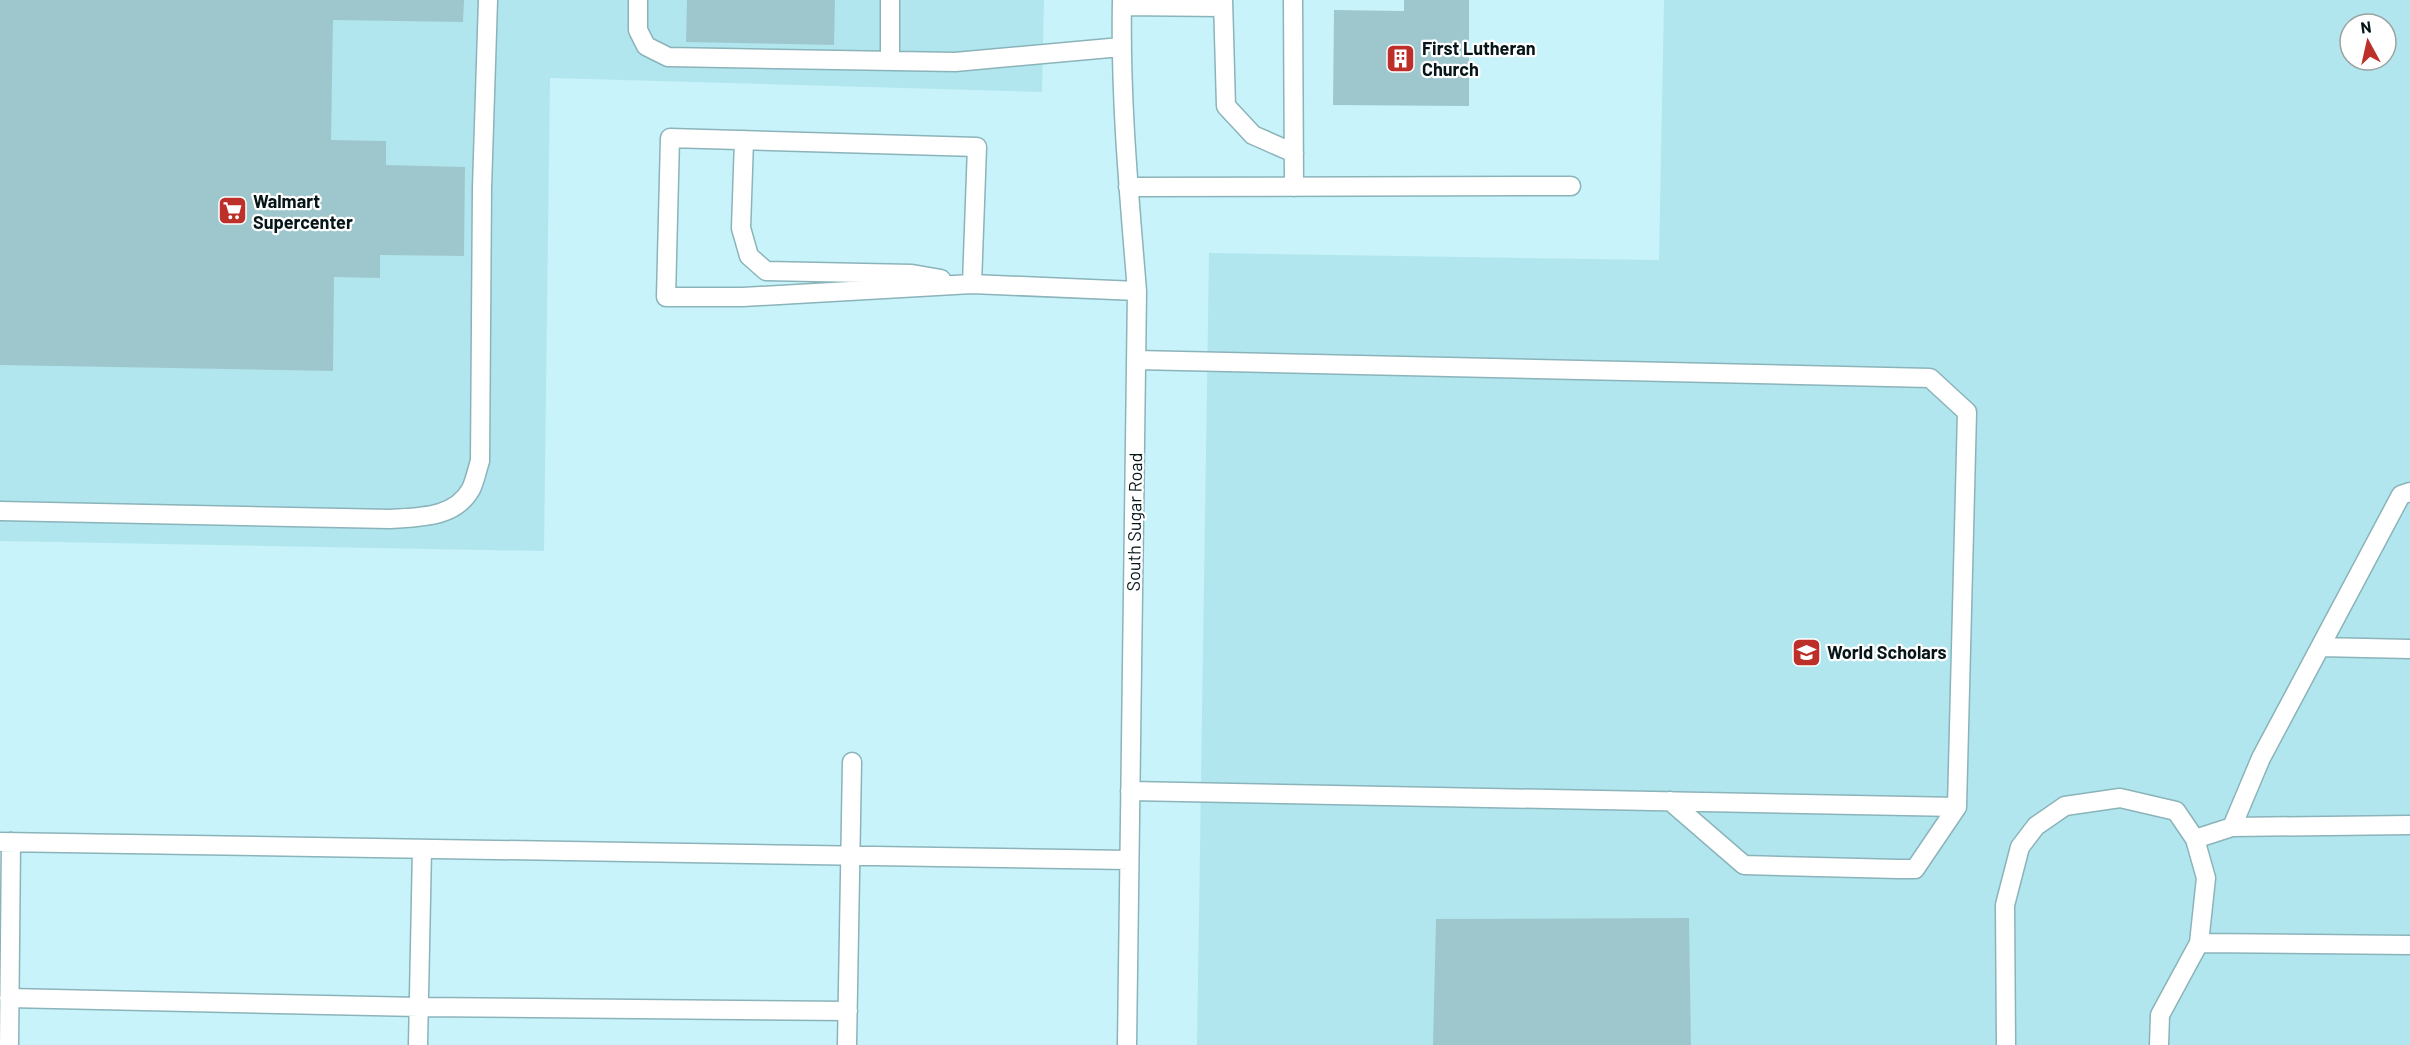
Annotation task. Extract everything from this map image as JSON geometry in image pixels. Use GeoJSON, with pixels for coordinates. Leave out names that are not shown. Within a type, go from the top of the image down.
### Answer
{"type":"FeatureCollection","features":[{"type":"Feature","properties":{"kind":"lane"},"geometry":{"type":"LineString","coordinates":[[0,511],[390,519],[433,516],[455,508],[471,489],[480,462],[482,188],[488,0]]}},
{"type":"Feature","properties":{"kind":"lane"},"geometry":{"type":"LineString","coordinates":[[638,0],[638,30],[646,46],[668,57],[955,62],[1121,47]]}},
{"type":"Feature","properties":{"kind":"lane"},"geometry":{"type":"LineString","coordinates":[[890,0],[890,61]]}},
{"type":"Feature","properties":{"kind":"lane"},"geometry":{"type":"LineString","coordinates":[[1293,0],[1294,187]]}},
{"type":"Feature","properties":{"kind":"lane"},"geometry":{"type":"LineString","coordinates":[[1122,3],[1223,3],[1226,106],[1253,135],[1294,153]]}},
{"type":"Feature","properties":{"kind":"lane","name":"South Sugar Road"},"geometry":{"type":"LineString","coordinates":[[1122,3],[1121,47],[1128,187],[1137,291],[1127,1045]]}},
{"type":"Feature","properties":{"kind":"lane"},"geometry":{"type":"LineString","coordinates":[[972,284],[976,147],[670,138],[666,297],[743,297],[972,284],[1137,291]]}},
{"type":"Feature","properties":{"kind":"lane"},"geometry":{"type":"LineString","coordinates":[[744,140],[741,228],[748,256],[766,271],[912,274],[972,284]]}},
{"type":"Feature","properties":{"kind":"lane"},"geometry":{"type":"LineString","coordinates":[[1128,187],[1571,186]]}},
{"type":"Feature","properties":{"kind":"lane"},"geometry":{"type":"LineString","coordinates":[[1136,360],[1930,378],[1967,412],[1958,807],[1915,868],[1898,869],[1744,865],[1670,801]]}},
{"type":"Feature","properties":{"kind":"lane"},"geometry":{"type":"LineString","coordinates":[[2232,827],[2261,758],[2401,495],[2410,492]]}},
{"type":"Feature","properties":{"kind":"lane"},"geometry":{"type":"LineString","coordinates":[[2320,647],[2410,649]]}},
{"type":"Feature","properties":{"kind":"lane"},"geometry":{"type":"LineString","coordinates":[[847,1045],[852,762]]}},
{"type":"Feature","properties":{"kind":"lane"},"geometry":{"type":"LineString","coordinates":[[1130,791],[1958,807]]}},
{"type":"Feature","properties":{"kind":"lane"},"geometry":{"type":"LineString","coordinates":[[2006,1045],[2005,904],[2020,847],[2036,826],[2065,806],[2120,798],[2176,811],[2195,839],[2206,878],[2199,943],[2160,1015],[2159,1045]]}},
{"type":"Feature","properties":{"kind":"lane"},"geometry":{"type":"LineString","coordinates":[[2195,839],[2232,827],[2410,825]]}},
{"type":"Feature","properties":{"kind":"lane"},"geometry":{"type":"LineString","coordinates":[[9,1045],[5,842],[1129,860]]}},
{"type":"Feature","properties":{"kind":"lane"},"geometry":{"type":"LineString","coordinates":[[418,1045],[422,849]]}},
{"type":"Feature","properties":{"kind":"lane"},"geometry":{"type":"LineString","coordinates":[[2199,943],[2410,945]]}},
{"type":"Feature","properties":{"kind":"lane"},"geometry":{"type":"LineString","coordinates":[[9,998],[419,1008],[848,1011]]}},
{"type":"Feature","properties":{"kind":"shaded area"},"geometry":{"type":"Polygon","coordinates":[[[0,0],[1044,0],[1042,92],[550,78],[544,551],[0,541],[0,0]]]}},
{"type":"Feature","properties":{"kind":"shaded area","name":"World Scholars"},"geometry":{"type":"Polygon","coordinates":[[[1664,0],[2410,0],[2410,1045],[1197,1045],[1209,253],[1659,260],[1664,0]]]}},
{"type":"Feature","properties":{"kind":"building","name":"Walmart Supercenter"},"geometry":{"type":"Polygon","coordinates":[[[0,0],[464,0],[463,22],[333,20],[331,140],[386,141],[386,165],[465,167],[464,256],[380,255],[380,278],[334,277],[333,371],[0,365],[0,0]]]}},
{"type":"Feature","properties":{"kind":"building"},"geometry":{"type":"Polygon","coordinates":[[[687,0],[835,0],[834,45],[686,42],[687,0]]]}},
{"type":"Feature","properties":{"kind":"building","name":"First Lutheran Church"},"geometry":{"type":"Polygon","coordinates":[[[1404,0],[1469,0],[1469,106],[1333,105],[1334,10],[1404,11],[1404,0]]]}},
{"type":"Feature","properties":{"kind":"building"},"geometry":{"type":"Polygon","coordinates":[[[1689,918],[1691,1045],[1433,1045],[1436,919],[1689,918]]]}},
{"type":"Feature","properties":{"kind":"place","name":"First Lutheran Church"},"geometry":{"type":"Point","coordinates":[1401,58]}},
{"type":"Feature","properties":{"kind":"place","name":"Walmart Supercenter"},"geometry":{"type":"Point","coordinates":[232,211]}},
{"type":"Feature","properties":{"kind":"place","name":"World Scholars"},"geometry":{"type":"Point","coordinates":[1806,652]}}]}
